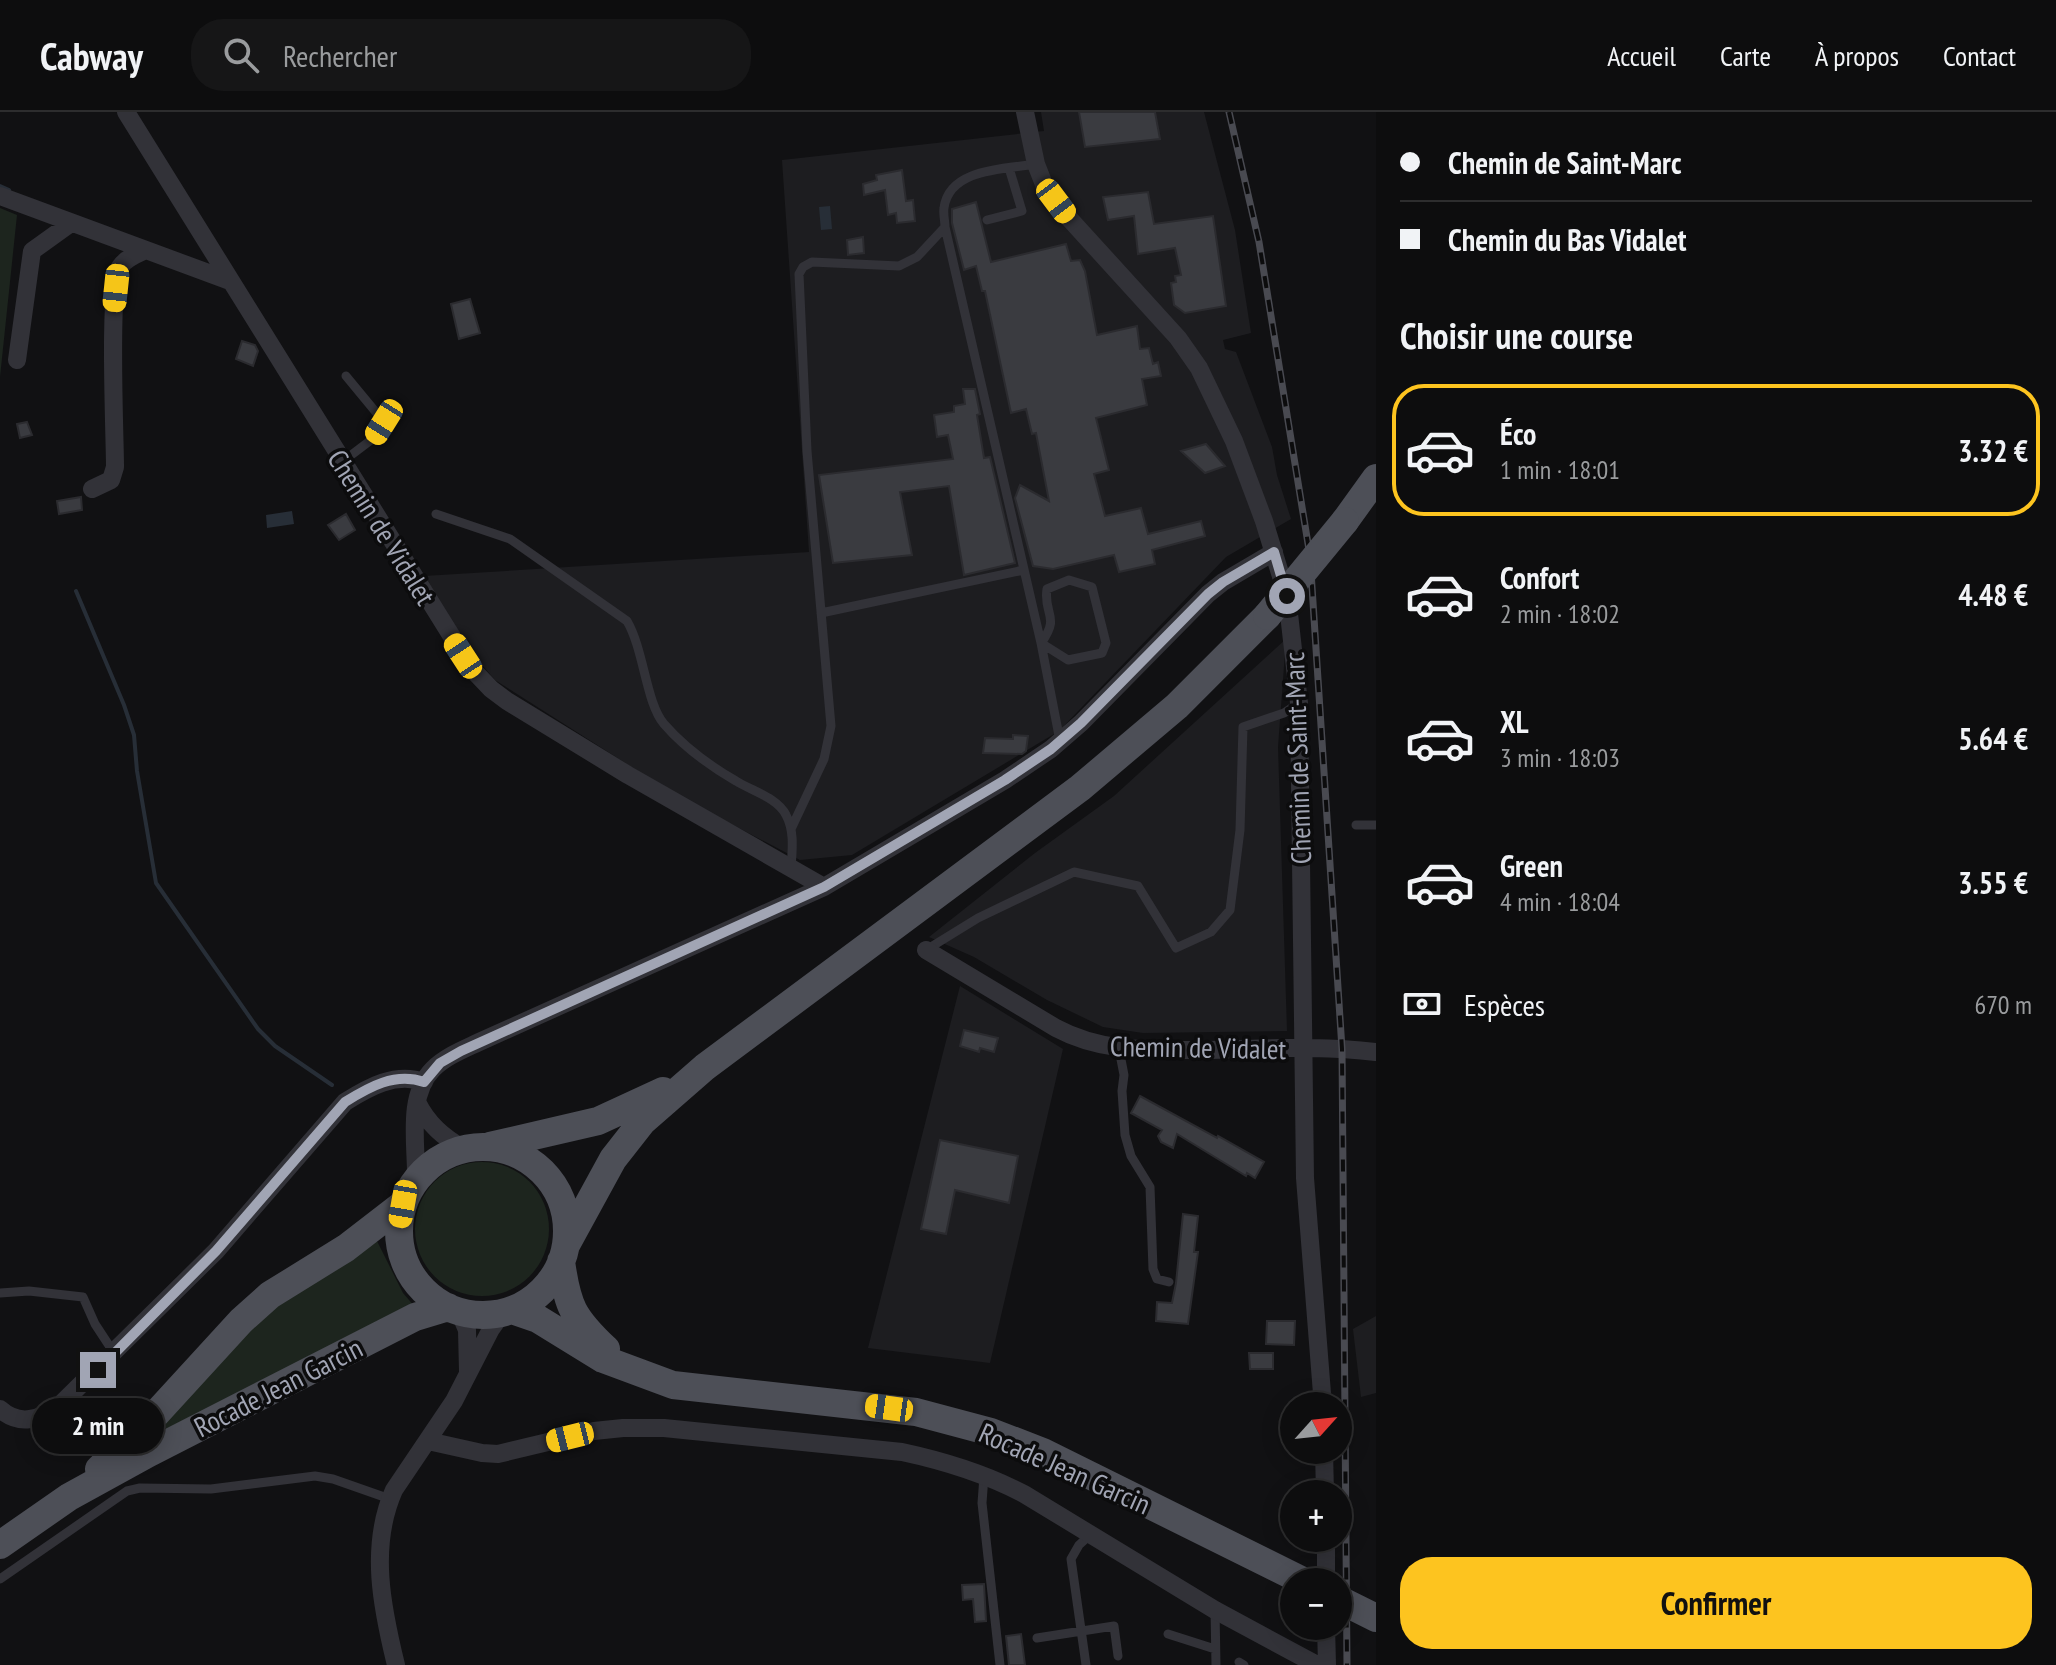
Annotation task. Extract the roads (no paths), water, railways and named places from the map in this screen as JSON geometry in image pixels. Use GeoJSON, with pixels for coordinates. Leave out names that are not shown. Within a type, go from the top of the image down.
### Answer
{"type":"FeatureCollection","features":[{"type":"Feature","properties":{"kind":"main road"},"geometry":{"type":"LineString","coordinates":[[705,1067],[644,1102],[598,1121],[446,1155],[429,1166],[410,1192],[399,1228],[402,1253],[412,1275],[428,1294],[454,1309],[481,1315],[507,1311],[542,1291],[613,1159],[642,1122],[705,1067],[1092,778],[1177,706],[1267,616],[1376,478]]}},
{"type":"Feature","properties":{"kind":"main road"},"geometry":{"type":"LineString","coordinates":[[475,1148],[514,1153],[538,1168],[556,1190],[565,1216],[563,1253]]}},
{"type":"Feature","properties":{"kind":"main road","name":"Rocade Jean Garcin"},"geometry":{"type":"LineString","coordinates":[[69,1497],[154,1416],[241,1321],[270,1295],[346,1248],[410,1192]]}},
{"type":"Feature","properties":{"kind":"main road","name":"Rocade Jean Garcin"},"geometry":{"type":"LineString","coordinates":[[563,1253],[570,1306],[584,1328],[624,1366]]}},
{"type":"Feature","properties":{"kind":"main road","name":"Rocade Jean Garcin"},"geometry":{"type":"LineString","coordinates":[[0,1545],[69,1497],[149,1453],[415,1317],[454,1309]]}},
{"type":"Feature","properties":{"kind":"main road","name":"Rocade Jean Garcin"},"geometry":{"type":"LineString","coordinates":[[507,1311],[538,1319],[603,1359],[673,1385],[889,1408],[991,1432],[1043,1452],[1280,1570]]}},
{"type":"Feature","properties":{"kind":"main road"},"geometry":{"type":"LineString","coordinates":[[1352,1606],[1376,1618]]}},
{"type":"Feature","properties":{"kind":"street","name":"Chemin de Vidalet"},"geometry":{"type":"LineString","coordinates":[[126,112],[463,656],[491,689],[628,775],[824,887]]}},
{"type":"Feature","properties":{"kind":"street","name":"Chemin de Saint-Marc"},"geometry":{"type":"LineString","coordinates":[[1025,112],[1036,164],[1045,187],[1067,216],[1178,338],[1199,368],[1234,441],[1287,596],[1299,703],[1305,1178],[1322,1392]]}},
{"type":"Feature","properties":{"kind":"street"},"geometry":{"type":"LineString","coordinates":[[0,196],[230,281]]}},
{"type":"Feature","properties":{"kind":"street"},"geometry":{"type":"LineString","coordinates":[[17,360],[32,251],[71,223]]}},
{"type":"Feature","properties":{"kind":"street"},"geometry":{"type":"LineString","coordinates":[[92,489],[111,480],[115,467],[114,308],[118,269],[127,259],[146,250]]}},
{"type":"Feature","properties":{"kind":"street"},"geometry":{"type":"LineString","coordinates":[[410,1192],[417,1102],[424,1082],[440,1063],[477,1043],[824,887],[1005,780],[1081,723],[1208,594],[1274,552]]}},
{"type":"Feature","properties":{"kind":"street","name":"Chemin de Vidalet"},"geometry":{"type":"LineString","coordinates":[[926,950],[1078,1040],[1119,1049],[1376,1052]]}},
{"type":"Feature","properties":{"kind":"street"},"geometry":{"type":"LineString","coordinates":[[0,1409],[18,1419],[36,1419],[60,1405],[216,1251],[345,1102],[367,1088],[389,1080],[412,1078],[424,1082]]}},
{"type":"Feature","properties":{"kind":"street"},"geometry":{"type":"LineString","coordinates":[[417,1102],[445,1138],[475,1148]]}},
{"type":"Feature","properties":{"kind":"street"},"geometry":{"type":"LineString","coordinates":[[454,1309],[467,1330],[468,1375]]}},
{"type":"Feature","properties":{"kind":"street"},"geometry":{"type":"LineString","coordinates":[[396,1665],[387,1630],[378,1559],[390,1499],[468,1375],[491,1329],[507,1311]]}},
{"type":"Feature","properties":{"kind":"street"},"geometry":{"type":"LineString","coordinates":[[428,1441],[498,1454],[594,1431],[664,1428],[902,1452],[930,1458],[984,1476],[1024,1494],[1215,1610],[1317,1665]]}},
{"type":"Feature","properties":{"kind":"street"},"geometry":{"type":"LineString","coordinates":[[1326,1640],[1327,1665]]}},
{"type":"Feature","properties":{"kind":"lane"},"geometry":{"type":"LineString","coordinates":[[1036,164],[973,175],[952,190],[944,206],[945,227],[1041,643],[1060,741]]}},
{"type":"Feature","properties":{"kind":"lane"},"geometry":{"type":"LineString","coordinates":[[987,220],[1022,211],[1009,168]]}},
{"type":"Feature","properties":{"kind":"lane"},"geometry":{"type":"LineString","coordinates":[[791,829],[824,759],[831,726],[807,451],[799,274],[803,267],[812,262],[899,266],[917,257],[945,227]]}},
{"type":"Feature","properties":{"kind":"lane"},"geometry":{"type":"LineString","coordinates":[[342,462],[375,437],[384,422],[346,376]]}},
{"type":"Feature","properties":{"kind":"lane"},"geometry":{"type":"LineString","coordinates":[[436,514],[510,539],[627,621],[644,662],[655,709],[666,726],[695,754],[778,805],[786,815],[793,835],[791,869]]}},
{"type":"Feature","properties":{"kind":"lane"},"geometry":{"type":"LineString","coordinates":[[821,613],[1024,570]]}},
{"type":"Feature","properties":{"kind":"lane"},"geometry":{"type":"LineString","coordinates":[[1069,580],[1092,587],[1106,643],[1102,653],[1068,660],[1041,643],[1050,631],[1052,622],[1047,589],[1069,580]]}},
{"type":"Feature","properties":{"kind":"lane"},"geometry":{"type":"LineString","coordinates":[[926,950],[978,918],[1074,872],[1138,886],[1176,948],[1211,932],[1230,910],[1240,830],[1243,727],[1284,713],[1299,703]]}},
{"type":"Feature","properties":{"kind":"lane"},"geometry":{"type":"LineString","coordinates":[[1356,825],[1376,825]]}},
{"type":"Feature","properties":{"kind":"lane"},"geometry":{"type":"LineString","coordinates":[[1119,1049],[1124,1075],[1125,1135],[1131,1156],[1150,1187],[1153,1269],[1157,1279],[1169,1282]]}},
{"type":"Feature","properties":{"kind":"lane"},"geometry":{"type":"LineString","coordinates":[[0,1293],[29,1291],[83,1297],[99,1332],[114,1353]]}},
{"type":"Feature","properties":{"kind":"lane"},"geometry":{"type":"LineString","coordinates":[[0,1579],[127,1491],[140,1488],[211,1489],[315,1476],[333,1479],[390,1499]]}},
{"type":"Feature","properties":{"kind":"lane"},"geometry":{"type":"LineString","coordinates":[[984,1476],[982,1503],[1000,1665]]}},
{"type":"Feature","properties":{"kind":"lane"},"geometry":{"type":"LineString","coordinates":[[1086,1665],[1071,1559],[1079,1545],[1090,1535]]}},
{"type":"Feature","properties":{"kind":"lane"},"geometry":{"type":"LineString","coordinates":[[1215,1610],[1216,1665]]}},
{"type":"Feature","properties":{"kind":"lane"},"geometry":{"type":"LineString","coordinates":[[1037,1638],[1114,1626],[1118,1656]]}},
{"type":"Feature","properties":{"kind":"lane"},"geometry":{"type":"LineString","coordinates":[[1168,1634],[1215,1649]]}},
{"type":"Feature","properties":{"kind":"waterway"},"geometry":{"type":"LineString","coordinates":[[0,186],[9,190]]}},
{"type":"Feature","properties":{"kind":"waterway"},"geometry":{"type":"LineString","coordinates":[[76,591],[134,735],[156,883],[258,1029],[275,1046],[332,1085]]}},
{"type":"Feature","properties":{"kind":"railway"},"geometry":{"type":"LineString","coordinates":[[1229,112],[1259,242],[1310,556],[1342,1049],[1347,1665]]}}]}
